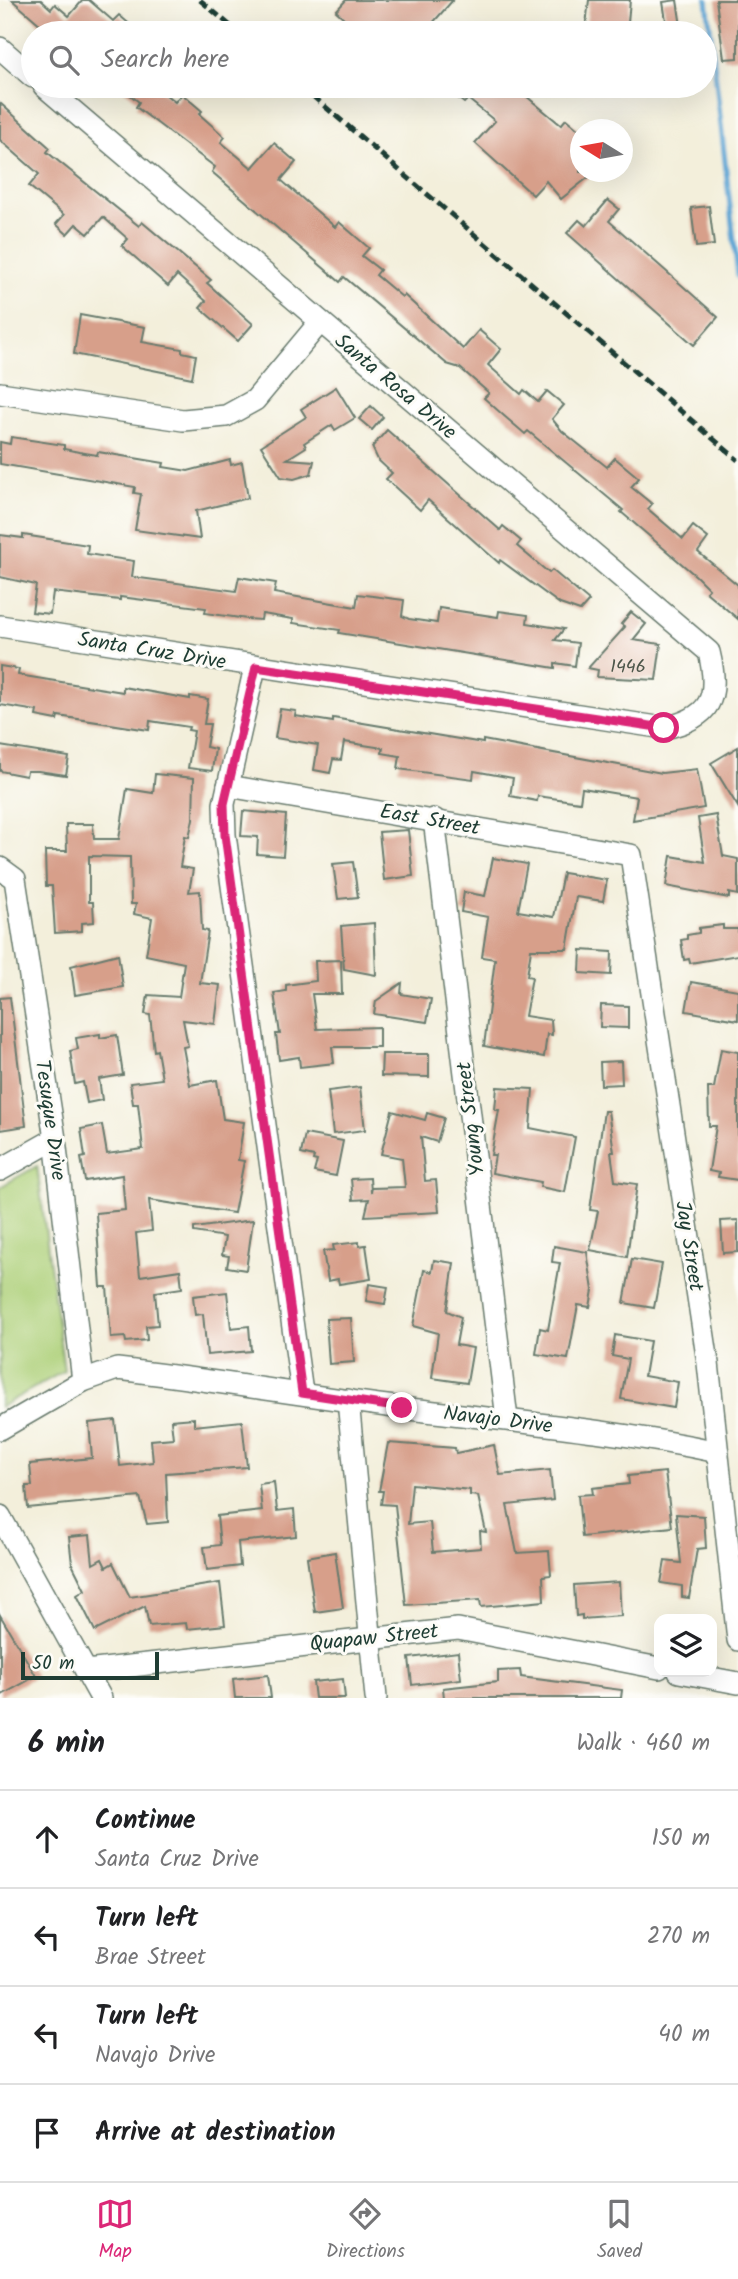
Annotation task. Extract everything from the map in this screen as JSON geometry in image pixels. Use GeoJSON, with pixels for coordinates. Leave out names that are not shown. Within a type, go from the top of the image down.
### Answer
{"type":"FeatureCollection","features":[{"type":"Feature","properties":{"kind":"street"},"geometry":{"type":"LineString","coordinates":[[0,48],[21,66]]}},
{"type":"Feature","properties":{"kind":"street","name":"Santa Rosa Drive"},"geometry":{"type":"LineString","coordinates":[[58,98],[709,652],[715,680],[711,703]]}},
{"type":"Feature","properties":{"kind":"street"},"geometry":{"type":"LineString","coordinates":[[0,393],[183,420],[226,416],[255,400],[320,322]]}},
{"type":"Feature","properties":{"kind":"street","name":"Santa Cruz Drive"},"geometry":{"type":"LineString","coordinates":[[0,626],[664,728],[690,723],[711,703]]}},
{"type":"Feature","properties":{"kind":"street"},"geometry":{"type":"LineString","coordinates":[[256,667],[224,804],[225,835],[302,1393]]}},
{"type":"Feature","properties":{"kind":"street","name":"East Street"},"geometry":{"type":"LineString","coordinates":[[229,786],[434,819],[631,855]]}},
{"type":"Feature","properties":{"kind":"street","name":"Young Street"},"geometry":{"type":"LineString","coordinates":[[434,819],[507,1419]]}},
{"type":"Feature","properties":{"kind":"street","name":"Jay Street"},"geometry":{"type":"LineString","coordinates":[[631,855],[732,1534],[738,1640]]}},
{"type":"Feature","properties":{"kind":"street","name":"Tesuque Drive"},"geometry":{"type":"LineString","coordinates":[[0,868],[15,879],[20,908],[55,1139],[83,1381]]}},
{"type":"Feature","properties":{"kind":"street"},"geometry":{"type":"LineString","coordinates":[[0,919],[20,908]]}},
{"type":"Feature","properties":{"kind":"street"},"geometry":{"type":"LineString","coordinates":[[0,1170],[55,1139]]}},
{"type":"Feature","properties":{"kind":"street","name":"Navajo Drive"},"geometry":{"type":"LineString","coordinates":[[0,1429],[83,1381],[117,1369],[507,1419],[665,1441],[718,1452]]}},
{"type":"Feature","properties":{"kind":"street"},"geometry":{"type":"LineString","coordinates":[[348,1400],[376,1698]]}},
{"type":"Feature","properties":{"kind":"street"},"geometry":{"type":"LineString","coordinates":[[0,1516],[101,1698]]}},
{"type":"Feature","properties":{"kind":"street","name":"Quapaw Street"},"geometry":{"type":"LineString","coordinates":[[86,1671],[458,1629],[654,1667]]}},
{"type":"Feature","properties":{"kind":"street"},"geometry":{"type":"LineString","coordinates":[[706,1677],[738,1683]]}},
{"type":"Feature","properties":{"kind":"green space"},"geometry":{"type":"Polygon","coordinates":[[[37,1166],[64,1371],[0,1407],[0,1187],[37,1166]]]}},
{"type":"Feature","properties":{"kind":"building"},"geometry":{"type":"Polygon","coordinates":[[[12,0],[41,0],[51,9],[55,4],[69,16],[83,0],[89,0],[113,21],[36,21],[12,0]]]}},
{"type":"Feature","properties":{"kind":"building"},"geometry":{"type":"Polygon","coordinates":[[[346,0],[453,0],[435,21],[347,21],[336,11],[346,0]]]}},
{"type":"Feature","properties":{"kind":"building"},"geometry":{"type":"Polygon","coordinates":[[[589,0],[630,0],[628,21],[586,21],[589,0]]]}},
{"type":"Feature","properties":{"kind":"building"},"geometry":{"type":"Polygon","coordinates":[[[677,0],[680,21],[666,21],[663,2],[677,0]]]}},
{"type":"Feature","properties":{"kind":"building"},"geometry":{"type":"Polygon","coordinates":[[[716,0],[738,0],[738,58],[724,59],[716,0]]]}},
{"type":"Feature","properties":{"kind":"building"},"geometry":{"type":"Polygon","coordinates":[[[119,15],[126,21],[113,21],[119,15]]]}},
{"type":"Feature","properties":{"kind":"building"},"geometry":{"type":"Polygon","coordinates":[[[134,98],[170,98],[175,102],[178,98],[187,98],[202,111],[199,114],[225,137],[221,142],[252,168],[274,143],[296,162],[281,180],[335,227],[339,222],[369,248],[362,256],[380,270],[376,275],[402,297],[404,295],[463,349],[479,330],[501,349],[488,365],[521,394],[524,390],[538,402],[547,391],[564,405],[552,419],[562,431],[607,467],[615,458],[639,478],[631,487],[652,504],[648,509],[683,539],[693,526],[708,538],[698,552],[738,585],[738,619],[706,592],[709,589],[696,576],[621,512],[623,510],[528,431],[525,434],[484,398],[489,393],[460,368],[447,364],[344,277],[340,282],[212,172],[215,167],[136,107],[139,102],[134,98]]]}},
{"type":"Feature","properties":{"kind":"building"},"geometry":{"type":"Polygon","coordinates":[[[458,98],[528,98],[561,125],[566,119],[570,122],[570,182],[582,182],[561,199],[546,181],[533,195],[475,143],[495,121],[468,99],[464,103],[458,98]]]}},
{"type":"Feature","properties":{"kind":"building"},"geometry":{"type":"Polygon","coordinates":[[[0,103],[50,148],[47,152],[139,226],[142,222],[211,280],[207,283],[253,324],[238,341],[200,308],[206,301],[177,275],[168,286],[122,246],[128,239],[103,217],[88,234],[76,224],[67,234],[56,224],[64,215],[29,186],[39,174],[0,140],[0,103]]]}},
{"type":"Feature","properties":{"kind":"building"},"geometry":{"type":"Polygon","coordinates":[[[608,200],[619,209],[609,221],[718,317],[694,345],[567,233],[579,220],[586,226],[608,200]]]}},
{"type":"Feature","properties":{"kind":"building"},"geometry":{"type":"Polygon","coordinates":[[[709,206],[714,245],[696,247],[691,208],[709,206]]]}},
{"type":"Feature","properties":{"kind":"building"},"geometry":{"type":"Polygon","coordinates":[[[80,315],[145,327],[142,342],[182,349],[182,352],[196,355],[192,378],[74,354],[80,315]]]}},
{"type":"Feature","properties":{"kind":"building"},"geometry":{"type":"Polygon","coordinates":[[[336,387],[355,418],[335,430],[332,425],[304,443],[306,447],[287,459],[314,461],[311,474],[294,479],[281,477],[261,446],[306,417],[301,409],[336,387]]]}},
{"type":"Feature","properties":{"kind":"building"},"geometry":{"type":"Polygon","coordinates":[[[371,406],[383,417],[372,430],[359,419],[371,406]]]}},
{"type":"Feature","properties":{"kind":"building"},"geometry":{"type":"Polygon","coordinates":[[[387,430],[500,530],[503,526],[521,541],[517,546],[549,573],[552,570],[589,601],[580,611],[560,604],[500,560],[499,563],[428,500],[420,510],[386,479],[392,473],[378,460],[372,447],[387,430]]]}},
{"type":"Feature","properties":{"kind":"building"},"geometry":{"type":"Polygon","coordinates":[[[11,437],[64,445],[64,449],[79,452],[97,455],[98,452],[164,463],[163,467],[188,471],[230,460],[231,465],[242,462],[248,498],[196,511],[200,539],[135,530],[141,494],[134,493],[135,487],[0,464],[0,442],[10,444],[11,437]]]}},
{"type":"Feature","properties":{"kind":"building"},"geometry":{"type":"Polygon","coordinates":[[[0,535],[23,538],[23,535],[88,545],[87,554],[134,561],[132,577],[236,591],[239,577],[276,583],[274,593],[356,607],[358,594],[404,600],[402,616],[409,619],[437,623],[439,608],[498,617],[499,611],[528,615],[527,623],[564,629],[555,640],[578,643],[575,666],[555,663],[555,668],[339,633],[340,630],[293,623],[293,619],[262,614],[261,620],[247,619],[205,613],[206,608],[120,597],[120,600],[53,592],[50,614],[32,612],[36,585],[0,577],[0,535]]]}},
{"type":"Feature","properties":{"kind":"building"},"geometry":{"type":"Polygon","coordinates":[[[631,612],[646,624],[633,640],[661,644],[656,680],[597,677],[598,670],[588,668],[625,627],[621,624],[631,612]]]}},
{"type":"Feature","properties":{"kind":"building"},"geometry":{"type":"Polygon","coordinates":[[[0,666],[19,669],[18,675],[123,692],[123,687],[190,699],[190,696],[208,699],[204,724],[210,724],[206,747],[215,749],[212,771],[188,768],[194,731],[188,730],[189,727],[150,721],[149,730],[58,716],[57,720],[36,716],[37,711],[0,705],[0,666]]]}},
{"type":"Feature","properties":{"kind":"building"},"geometry":{"type":"Polygon","coordinates":[[[280,709],[296,711],[295,716],[333,722],[333,718],[483,743],[483,740],[662,773],[697,769],[704,808],[633,820],[637,797],[582,788],[580,802],[538,796],[537,801],[510,796],[513,778],[474,771],[473,779],[398,769],[400,756],[382,753],[383,748],[344,742],[341,760],[333,759],[330,773],[314,770],[318,745],[275,738],[280,709]]]}},
{"type":"Feature","properties":{"kind":"building"},"geometry":{"type":"Polygon","coordinates":[[[0,746],[69,757],[66,775],[27,771],[26,776],[0,771],[0,746]]]}},
{"type":"Feature","properties":{"kind":"building"},"geometry":{"type":"Polygon","coordinates":[[[738,747],[738,807],[711,763],[738,747]]]}},
{"type":"Feature","properties":{"kind":"building"},"geometry":{"type":"Polygon","coordinates":[[[155,774],[194,778],[193,819],[189,837],[185,836],[180,867],[193,869],[189,892],[200,891],[202,930],[208,931],[200,983],[220,985],[215,1024],[183,1020],[188,1046],[183,1047],[190,1085],[217,1080],[223,1119],[244,1122],[238,1160],[244,1161],[234,1213],[149,1200],[152,1231],[136,1233],[140,1276],[180,1270],[182,1288],[155,1292],[158,1325],[146,1326],[147,1340],[126,1342],[125,1337],[111,1338],[107,1287],[101,1287],[96,1213],[125,1210],[122,1175],[85,1181],[81,1158],[85,1157],[81,1129],[102,1125],[107,1154],[143,1149],[138,1104],[133,1104],[130,1083],[162,1079],[157,1050],[154,1051],[150,1015],[145,1014],[148,995],[179,997],[184,963],[146,955],[152,918],[134,914],[136,904],[131,904],[130,857],[89,856],[89,902],[93,902],[94,922],[82,923],[82,931],[55,933],[52,886],[46,886],[45,851],[67,851],[66,824],[93,824],[94,839],[119,839],[127,789],[153,793],[155,774]]]}},
{"type":"Feature","properties":{"kind":"building"},"geometry":{"type":"Polygon","coordinates":[[[243,811],[286,815],[283,856],[257,854],[258,837],[241,836],[243,811]]]}},
{"type":"Feature","properties":{"kind":"building"},"geometry":{"type":"Polygon","coordinates":[[[716,815],[723,856],[738,859],[738,895],[729,893],[729,898],[666,886],[671,856],[705,862],[698,818],[716,815]]]}},
{"type":"Feature","properties":{"kind":"building"},"geometry":{"type":"Polygon","coordinates":[[[408,830],[413,876],[384,880],[379,832],[408,830]]]}},
{"type":"Feature","properties":{"kind":"building"},"geometry":{"type":"Polygon","coordinates":[[[493,858],[527,864],[518,911],[554,917],[563,873],[607,880],[603,901],[576,897],[567,949],[531,949],[527,976],[532,977],[525,1016],[551,1020],[552,1035],[547,1034],[544,1057],[484,1046],[495,959],[482,957],[488,917],[461,912],[464,892],[485,896],[493,858]]]}},
{"type":"Feature","properties":{"kind":"building"},"geometry":{"type":"Polygon","coordinates":[[[353,862],[358,897],[338,899],[333,864],[353,862]]]}},
{"type":"Feature","properties":{"kind":"building"},"geometry":{"type":"Polygon","coordinates":[[[374,923],[376,975],[344,969],[341,926],[374,923]]]}},
{"type":"Feature","properties":{"kind":"building"},"geometry":{"type":"Polygon","coordinates":[[[723,925],[723,929],[738,929],[738,955],[690,963],[689,959],[684,960],[681,940],[687,939],[687,935],[699,933],[699,928],[723,925]]]}},
{"type":"Feature","properties":{"kind":"building"},"geometry":{"type":"Polygon","coordinates":[[[581,950],[612,952],[611,975],[580,973],[581,950]]]}},
{"type":"Feature","properties":{"kind":"building"},"geometry":{"type":"Polygon","coordinates":[[[118,954],[123,987],[75,995],[71,966],[118,954]]]}},
{"type":"Feature","properties":{"kind":"building"},"geometry":{"type":"Polygon","coordinates":[[[341,960],[342,994],[312,994],[317,1029],[379,1027],[379,1047],[332,1047],[334,1063],[300,1067],[299,1057],[279,1060],[276,1034],[280,1034],[274,993],[286,991],[286,985],[316,981],[315,961],[341,960]]]}},
{"type":"Feature","properties":{"kind":"building"},"geometry":{"type":"Polygon","coordinates":[[[691,982],[738,990],[738,1020],[686,1011],[691,982]]]}},
{"type":"Feature","properties":{"kind":"building"},"geometry":{"type":"Polygon","coordinates":[[[402,983],[401,994],[431,999],[427,1022],[374,1014],[376,1001],[402,983]]]}},
{"type":"Feature","properties":{"kind":"building"},"geometry":{"type":"Polygon","coordinates":[[[10,997],[26,1126],[0,1130],[0,998],[10,997]]]}},
{"type":"Feature","properties":{"kind":"building"},"geometry":{"type":"Polygon","coordinates":[[[601,1005],[628,1006],[628,1028],[600,1027],[601,1005]]]}},
{"type":"Feature","properties":{"kind":"building"},"geometry":{"type":"Polygon","coordinates":[[[100,1034],[100,1038],[117,1035],[123,1075],[99,1079],[102,1100],[87,1103],[83,1082],[75,1084],[70,1051],[78,1049],[76,1038],[100,1034]]]}},
{"type":"Feature","properties":{"kind":"building"},"geometry":{"type":"Polygon","coordinates":[[[721,1049],[738,1052],[738,1180],[718,1177],[719,1173],[709,1171],[716,1126],[709,1126],[708,1088],[714,1088],[721,1049]]]}},
{"type":"Feature","properties":{"kind":"building"},"geometry":{"type":"Polygon","coordinates":[[[382,1054],[429,1054],[429,1077],[381,1076],[382,1054]]]}},
{"type":"Feature","properties":{"kind":"building"},"geometry":{"type":"Polygon","coordinates":[[[621,1061],[622,1084],[601,1085],[600,1062],[621,1061]]]}},
{"type":"Feature","properties":{"kind":"building"},"geometry":{"type":"Polygon","coordinates":[[[360,1087],[365,1130],[333,1134],[328,1091],[360,1087]]]}},
{"type":"Feature","properties":{"kind":"building"},"geometry":{"type":"Polygon","coordinates":[[[497,1087],[533,1089],[530,1128],[575,1137],[565,1192],[540,1187],[541,1182],[492,1173],[495,1155],[491,1155],[499,1110],[495,1110],[497,1087]]]}},
{"type":"Feature","properties":{"kind":"building"},"geometry":{"type":"Polygon","coordinates":[[[392,1111],[425,1120],[427,1113],[444,1118],[437,1142],[421,1137],[425,1181],[436,1180],[439,1212],[365,1216],[369,1199],[353,1200],[351,1179],[370,1178],[371,1192],[372,1188],[405,1187],[402,1158],[381,1154],[392,1111]]]}},
{"type":"Feature","properties":{"kind":"building"},"geometry":{"type":"Polygon","coordinates":[[[604,1111],[608,1111],[615,1181],[637,1184],[627,1257],[590,1250],[598,1211],[590,1210],[604,1111]]]}},
{"type":"Feature","properties":{"kind":"building"},"geometry":{"type":"Polygon","coordinates":[[[305,1134],[343,1141],[336,1176],[314,1172],[317,1161],[313,1160],[314,1157],[301,1154],[305,1134]]]}},
{"type":"Feature","properties":{"kind":"building"},"geometry":{"type":"Polygon","coordinates":[[[253,1220],[246,1270],[227,1267],[229,1256],[222,1255],[225,1237],[194,1232],[194,1228],[253,1220]]]}},
{"type":"Feature","properties":{"kind":"building"},"geometry":{"type":"Polygon","coordinates":[[[738,1220],[738,1252],[723,1253],[721,1221],[738,1220]]]}},
{"type":"Feature","properties":{"kind":"building"},"geometry":{"type":"Polygon","coordinates":[[[359,1242],[359,1246],[366,1245],[371,1279],[339,1284],[338,1279],[328,1281],[323,1251],[334,1250],[333,1245],[359,1242]]]}},
{"type":"Feature","properties":{"kind":"building"},"geometry":{"type":"Polygon","coordinates":[[[554,1246],[587,1252],[593,1290],[590,1307],[578,1305],[568,1359],[536,1354],[540,1328],[548,1330],[560,1263],[552,1262],[554,1246]]]}},
{"type":"Feature","properties":{"kind":"building"},"geometry":{"type":"Polygon","coordinates":[[[632,1259],[662,1264],[654,1308],[624,1303],[632,1259]]]}},
{"type":"Feature","properties":{"kind":"building"},"geometry":{"type":"Polygon","coordinates":[[[434,1260],[454,1263],[447,1311],[461,1317],[456,1345],[473,1348],[467,1383],[432,1378],[438,1333],[413,1326],[424,1270],[432,1272],[434,1260]]]}},
{"type":"Feature","properties":{"kind":"building"},"geometry":{"type":"Polygon","coordinates":[[[369,1284],[388,1287],[385,1304],[366,1301],[369,1284]]]}},
{"type":"Feature","properties":{"kind":"building"},"geometry":{"type":"Polygon","coordinates":[[[227,1292],[231,1328],[249,1326],[251,1351],[207,1355],[203,1314],[195,1315],[193,1296],[227,1292]]]}},
{"type":"Feature","properties":{"kind":"building"},"geometry":{"type":"Polygon","coordinates":[[[351,1318],[354,1362],[329,1364],[326,1319],[351,1318]]]}},
{"type":"Feature","properties":{"kind":"building"},"geometry":{"type":"Polygon","coordinates":[[[615,1335],[650,1341],[644,1376],[678,1382],[674,1408],[621,1399],[628,1359],[612,1356],[615,1335]]]}},
{"type":"Feature","properties":{"kind":"building"},"geometry":{"type":"Polygon","coordinates":[[[194,1418],[194,1426],[242,1421],[247,1467],[166,1473],[168,1522],[147,1524],[140,1497],[28,1508],[26,1486],[32,1486],[30,1464],[92,1458],[89,1423],[115,1420],[120,1466],[153,1462],[151,1440],[173,1438],[171,1420],[194,1418]]]}},
{"type":"Feature","properties":{"kind":"building"},"geometry":{"type":"Polygon","coordinates":[[[388,1443],[455,1448],[456,1453],[494,1445],[500,1475],[550,1470],[553,1500],[507,1505],[517,1553],[549,1551],[551,1575],[543,1576],[544,1601],[481,1607],[480,1600],[406,1605],[395,1505],[381,1504],[383,1491],[379,1491],[388,1443]],[[412,1484],[408,1524],[430,1522],[433,1552],[481,1548],[480,1531],[486,1532],[478,1496],[470,1495],[470,1490],[412,1484]]]}},
{"type":"Feature","properties":{"kind":"building"},"geometry":{"type":"Polygon","coordinates":[[[665,1472],[672,1527],[582,1537],[578,1495],[593,1494],[592,1488],[629,1484],[628,1476],[665,1472]]]}},
{"type":"Feature","properties":{"kind":"building"},"geometry":{"type":"Polygon","coordinates":[[[274,1482],[277,1511],[294,1509],[296,1536],[238,1542],[240,1566],[207,1570],[204,1547],[220,1545],[217,1516],[262,1511],[259,1484],[274,1482]]]}},
{"type":"Feature","properties":{"kind":"building"},"geometry":{"type":"Polygon","coordinates":[[[676,1514],[704,1516],[706,1548],[697,1549],[689,1598],[682,1597],[682,1586],[661,1583],[665,1561],[681,1563],[676,1514]]]}},
{"type":"Feature","properties":{"kind":"building"},"geometry":{"type":"Polygon","coordinates":[[[90,1535],[93,1564],[102,1559],[106,1567],[113,1563],[130,1597],[220,1583],[225,1625],[187,1629],[186,1623],[149,1626],[145,1606],[95,1631],[77,1595],[85,1590],[72,1564],[69,1537],[90,1535]]]}},
{"type":"Feature","properties":{"kind":"building"},"geometry":{"type":"Polygon","coordinates":[[[335,1552],[343,1608],[315,1612],[307,1557],[335,1552]]]}},
{"type":"Feature","properties":{"kind":"building"},"geometry":{"type":"Polygon","coordinates":[[[619,1582],[621,1616],[582,1619],[582,1615],[576,1616],[574,1585],[619,1582]]]}},
{"type":"Feature","properties":{"kind":"building"},"geometry":{"type":"Polygon","coordinates":[[[0,1615],[36,1676],[0,1696],[0,1615]]]}},
{"type":"Feature","properties":{"kind":"building"},"geometry":{"type":"Polygon","coordinates":[[[458,1652],[461,1679],[412,1685],[409,1658],[458,1652]]]}},
{"type":"Feature","properties":{"kind":"building"},"geometry":{"type":"Polygon","coordinates":[[[520,1670],[521,1677],[622,1690],[621,1698],[444,1698],[443,1688],[498,1682],[498,1671],[520,1670]]]}},
{"type":"Feature","properties":{"kind":"building"},"geometry":{"type":"Polygon","coordinates":[[[268,1675],[271,1698],[235,1698],[233,1679],[268,1675]]]}},
{"type":"Feature","properties":{"kind":"building"},"geometry":{"type":"Polygon","coordinates":[[[343,1679],[345,1698],[315,1698],[313,1682],[343,1679]]]}},
{"type":"Feature","properties":{"kind":"waterway"},"geometry":{"type":"LineString","coordinates":[[707,0],[709,21]]}},
{"type":"Feature","properties":{"kind":"waterway"},"geometry":{"type":"LineString","coordinates":[[717,89],[738,277]]}},
{"type":"Feature","properties":{"kind":"railway"},"geometry":{"type":"LineString","coordinates":[[200,0],[225,21]]}},
{"type":"Feature","properties":{"kind":"railway"},"geometry":{"type":"LineString","coordinates":[[315,98],[738,460]]}},
{"type":"Feature","properties":{"kind":"route"},"geometry":{"type":"LineString","coordinates":[[402,1408],[302,1393],[225,835],[224,804],[256,667],[664,728]]}}]}
